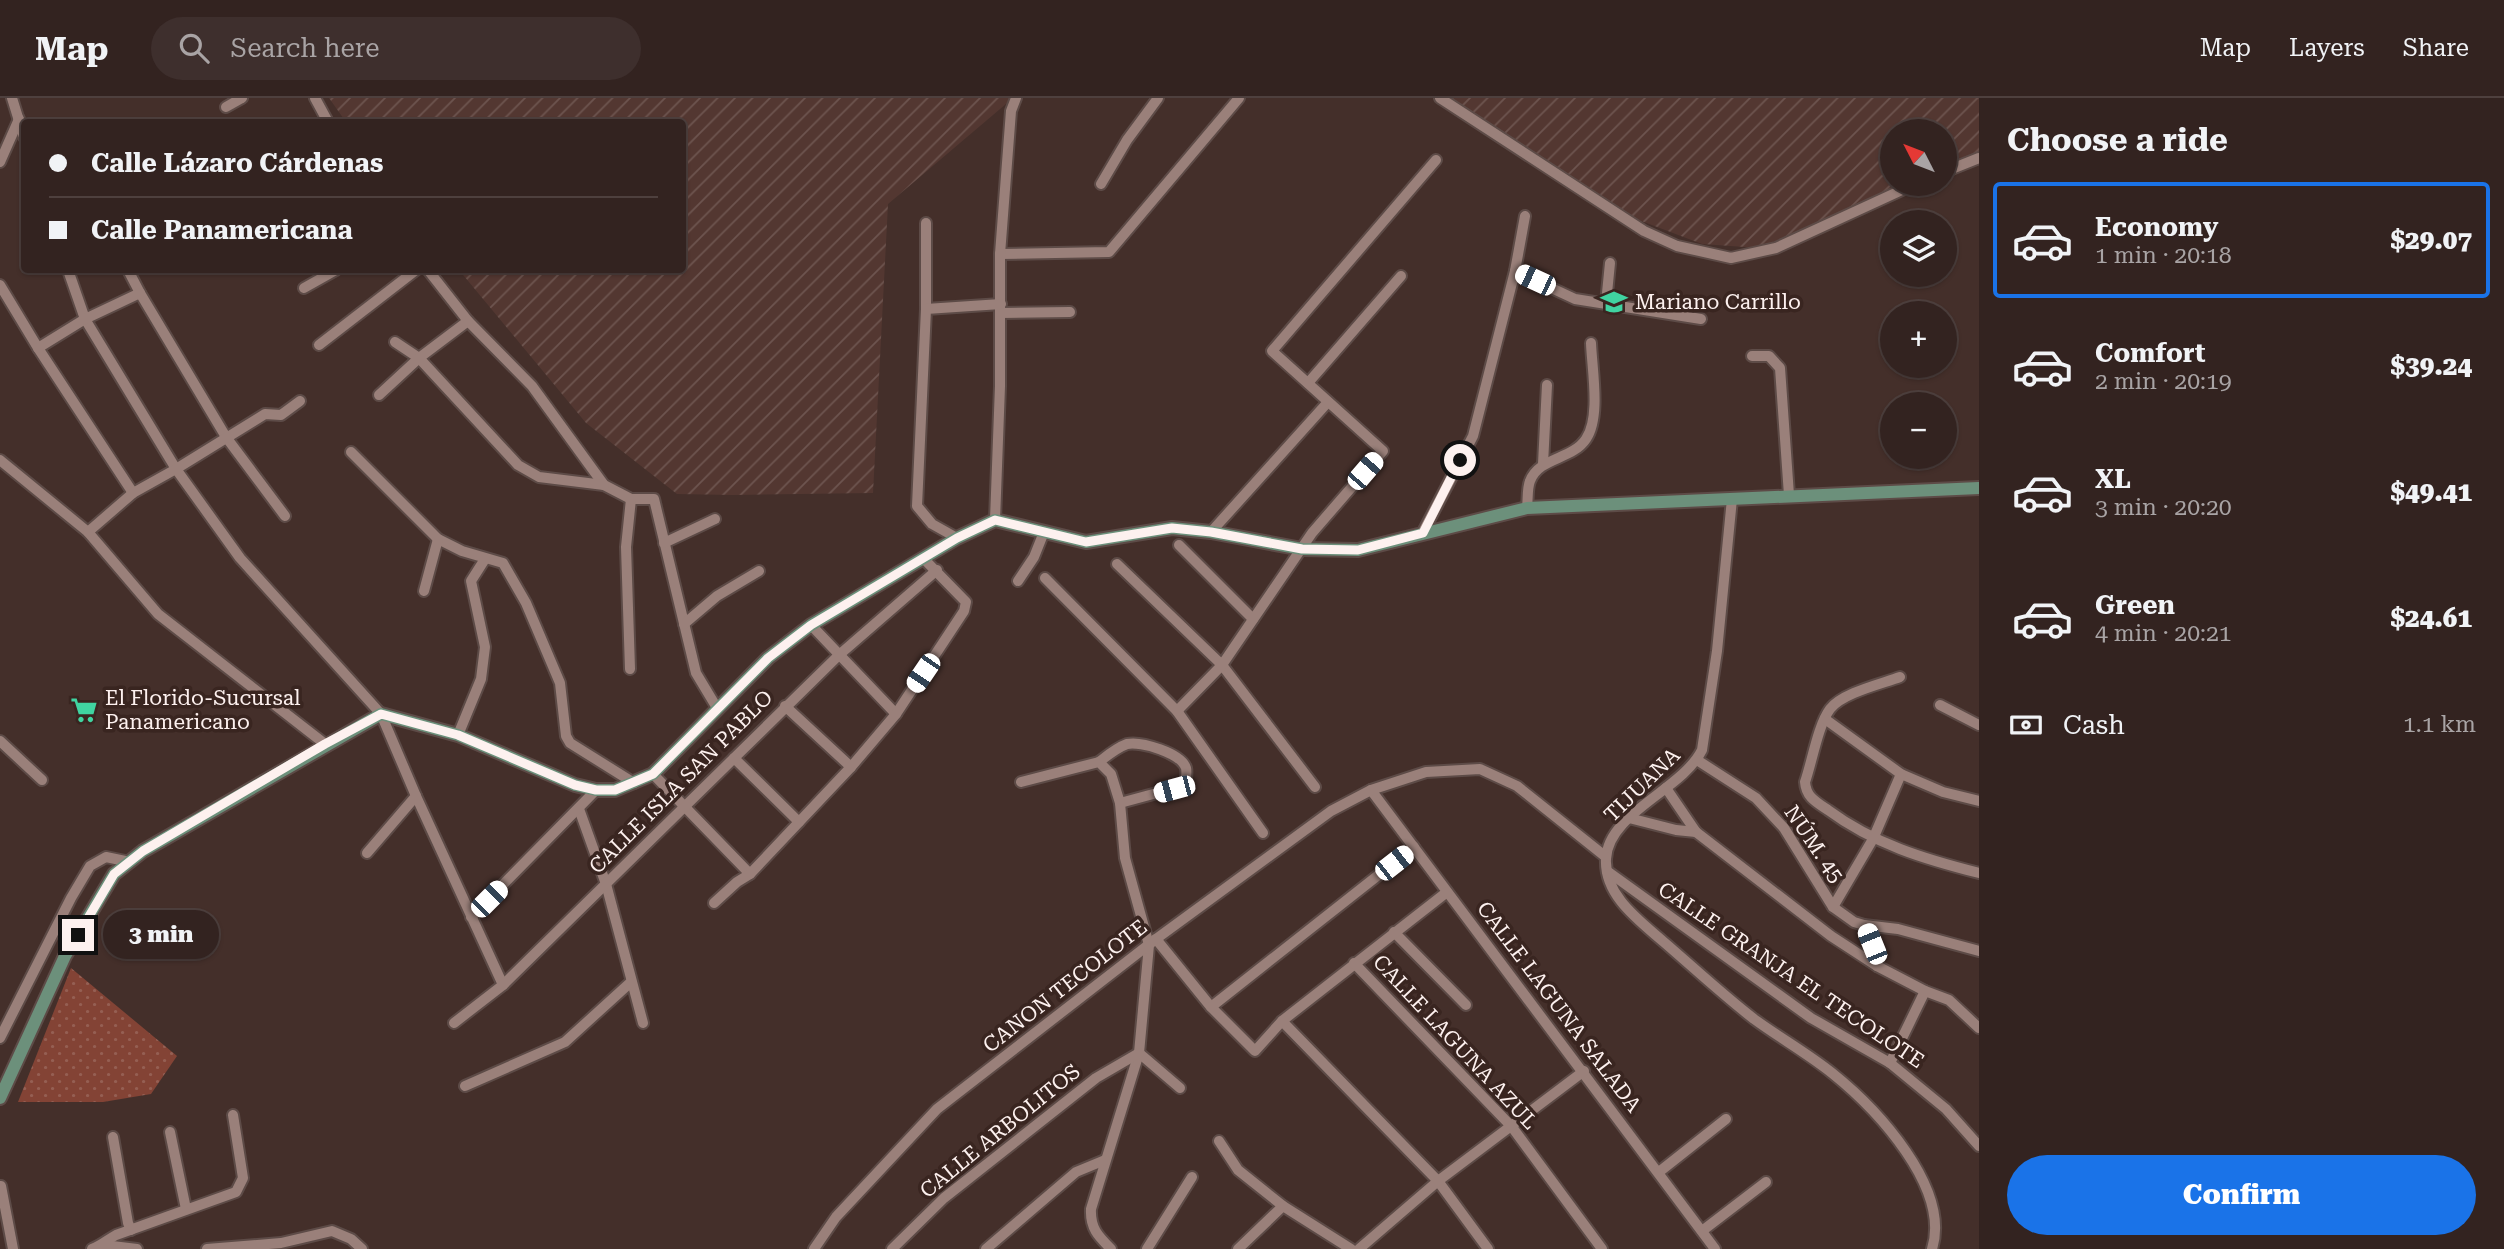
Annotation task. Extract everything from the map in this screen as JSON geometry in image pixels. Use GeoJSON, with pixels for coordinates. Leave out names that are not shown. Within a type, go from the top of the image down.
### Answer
{"type":"FeatureCollection","features":[{"type":"Feature","properties":{"kind":"main road"},"geometry":{"type":"LineString","coordinates":[[0,1098],[65,957],[114,874],[143,851],[325,744],[381,714],[458,735],[575,785],[596,790],[615,790],[653,774],[768,658],[811,625],[957,538],[995,520],[1086,542],[1172,528],[1211,532],[1302,549],[1358,550],[1527,508],[1979,488]]}},
{"type":"Feature","properties":{"kind":"street"},"geometry":{"type":"LineString","coordinates":[[12,98],[21,126]]}},
{"type":"Feature","properties":{"kind":"street"},"geometry":{"type":"LineString","coordinates":[[226,107],[242,98]]}},
{"type":"Feature","properties":{"kind":"street"},"geometry":{"type":"LineString","coordinates":[[315,98],[326,119]]}},
{"type":"Feature","properties":{"kind":"street"},"geometry":{"type":"LineString","coordinates":[[995,520],[1000,254],[1011,111],[1016,98]]}},
{"type":"Feature","properties":{"kind":"street"},"geometry":{"type":"LineString","coordinates":[[1101,184],[1158,98]]}},
{"type":"Feature","properties":{"kind":"street"},"geometry":{"type":"LineString","coordinates":[[1000,254],[1109,252],[1239,98]]}},
{"type":"Feature","properties":{"kind":"street"},"geometry":{"type":"LineString","coordinates":[[1440,98],[1644,231],[1677,246],[1731,258],[1776,248],[1889,196]]}},
{"type":"Feature","properties":{"kind":"street"},"geometry":{"type":"LineString","coordinates":[[0,162],[19,119]]}},
{"type":"Feature","properties":{"kind":"street"},"geometry":{"type":"LineString","coordinates":[[1957,167],[1979,159]]}},
{"type":"Feature","properties":{"kind":"street"},"geometry":{"type":"LineString","coordinates":[[1178,710],[1222,665],[1312,533],[1383,451],[1272,351],[1436,160]]}},
{"type":"Feature","properties":{"kind":"street"},"geometry":{"type":"LineString","coordinates":[[1423,533],[1473,436],[1515,271],[1525,216]]}},
{"type":"Feature","properties":{"kind":"street"},"geometry":{"type":"LineString","coordinates":[[926,223],[926,309],[917,506],[932,524],[957,538]]}},
{"type":"Feature","properties":{"kind":"street"},"geometry":{"type":"LineString","coordinates":[[1606,303],[1610,263]]}},
{"type":"Feature","properties":{"kind":"street"},"geometry":{"type":"LineString","coordinates":[[1515,271],[1575,299],[1701,319]]}},
{"type":"Feature","properties":{"kind":"street"},"geometry":{"type":"LineString","coordinates":[[69,273],[85,319],[176,469],[240,558],[381,714],[503,985]]}},
{"type":"Feature","properties":{"kind":"street"},"geometry":{"type":"LineString","coordinates":[[129,273],[226,437],[285,516]]}},
{"type":"Feature","properties":{"kind":"street"},"geometry":{"type":"LineString","coordinates":[[304,288],[331,273]]}},
{"type":"Feature","properties":{"kind":"street"},"geometry":{"type":"LineString","coordinates":[[319,345],[412,273]]}},
{"type":"Feature","properties":{"kind":"street"},"geometry":{"type":"LineString","coordinates":[[430,273],[468,321],[532,386],[604,485]]}},
{"type":"Feature","properties":{"kind":"street"},"geometry":{"type":"LineString","coordinates":[[1308,383],[1401,276]]}},
{"type":"Feature","properties":{"kind":"street"},"geometry":{"type":"LineString","coordinates":[[0,285],[133,493]]}},
{"type":"Feature","properties":{"kind":"street"},"geometry":{"type":"LineString","coordinates":[[38,348],[85,319],[139,293]]}},
{"type":"Feature","properties":{"kind":"street"},"geometry":{"type":"LineString","coordinates":[[926,309],[1070,312]]}},
{"type":"Feature","properties":{"kind":"street"},"geometry":{"type":"LineString","coordinates":[[379,395],[418,358],[468,321]]}},
{"type":"Feature","properties":{"kind":"street"},"geometry":{"type":"LineString","coordinates":[[395,342],[418,358],[518,465],[539,477],[604,485],[631,499],[654,499],[696,673],[717,708]]}},
{"type":"Feature","properties":{"kind":"street"},"geometry":{"type":"LineString","coordinates":[[1527,508],[1530,481],[1543,464],[1567,455],[1585,440],[1594,418],[1591,343]]}},
{"type":"Feature","properties":{"kind":"street"},"geometry":{"type":"LineString","coordinates":[[1752,356],[1769,356],[1780,368],[1789,495]]}},
{"type":"Feature","properties":{"kind":"street"},"geometry":{"type":"LineString","coordinates":[[1543,464],[1547,385]]}},
{"type":"Feature","properties":{"kind":"street"},"geometry":{"type":"LineString","coordinates":[[88,532],[133,493],[265,414],[281,415],[300,401]]}},
{"type":"Feature","properties":{"kind":"street"},"geometry":{"type":"LineString","coordinates":[[1211,532],[1328,402]]}},
{"type":"Feature","properties":{"kind":"street"},"geometry":{"type":"LineString","coordinates":[[351,452],[438,539],[485,559],[503,563],[526,603],[560,683],[569,743],[634,783]]}},
{"type":"Feature","properties":{"kind":"street"},"geometry":{"type":"LineString","coordinates":[[0,460],[88,532],[158,614],[325,744]]}},
{"type":"Feature","properties":{"kind":"street"},"geometry":{"type":"LineString","coordinates":[[630,669],[626,547],[631,499]]}},
{"type":"Feature","properties":{"kind":"street","name":"TIJUANA"},"geometry":{"type":"LineString","coordinates":[[1606,857],[1615,836],[1629,818],[1697,760],[1705,732],[1717,651],[1732,499]]}},
{"type":"Feature","properties":{"kind":"street"},"geometry":{"type":"LineString","coordinates":[[664,543],[715,519]]}},
{"type":"Feature","properties":{"kind":"street"},"geometry":{"type":"LineString","coordinates":[[1018,581],[1034,557],[1044,532]]}},
{"type":"Feature","properties":{"kind":"street"},"geometry":{"type":"LineString","coordinates":[[424,591],[438,539]]}},
{"type":"Feature","properties":{"kind":"street"},"geometry":{"type":"LineString","coordinates":[[1179,545],[1254,619]]}},
{"type":"Feature","properties":{"kind":"street"},"geometry":{"type":"LineString","coordinates":[[714,903],[750,874],[851,767],[896,714],[964,611],[966,602],[923,558]]}},
{"type":"Feature","properties":{"kind":"street"},"geometry":{"type":"LineString","coordinates":[[458,735],[481,679],[485,647],[471,581],[485,559]]}},
{"type":"Feature","properties":{"kind":"street"},"geometry":{"type":"LineString","coordinates":[[1117,564],[1222,665],[1315,787]]}},
{"type":"Feature","properties":{"kind":"street","name":"CALLE ISLA SAN PABLO"},"geometry":{"type":"LineString","coordinates":[[454,1023],[503,985],[839,654],[937,570]]}},
{"type":"Feature","properties":{"kind":"street"},"geometry":{"type":"LineString","coordinates":[[684,624],[717,596],[759,571]]}},
{"type":"Feature","properties":{"kind":"street"},"geometry":{"type":"LineString","coordinates":[[1045,578],[1178,710],[1263,832]]}},
{"type":"Feature","properties":{"kind":"street"},"geometry":{"type":"LineString","coordinates":[[811,625],[896,714]]}},
{"type":"Feature","properties":{"kind":"street"},"geometry":{"type":"LineString","coordinates":[[1900,677],[1843,699],[1831,708],[1805,782],[1806,791],[1812,799],[1850,827],[1874,839],[1926,859],[1979,873]]}},
{"type":"Feature","properties":{"kind":"street"},"geometry":{"type":"LineString","coordinates":[[1940,705],[1979,725]]}},
{"type":"Feature","properties":{"kind":"street"},"geometry":{"type":"LineString","coordinates":[[785,706],[851,767]]}},
{"type":"Feature","properties":{"kind":"street"},"geometry":{"type":"LineString","coordinates":[[1825,719],[1902,774],[1943,792],[1979,801]]}},
{"type":"Feature","properties":{"kind":"street"},"geometry":{"type":"LineString","coordinates":[[0,741],[42,780]]}},
{"type":"Feature","properties":{"kind":"street"},"geometry":{"type":"LineString","coordinates":[[1021,782],[1099,762],[1118,748],[1131,743],[1146,744],[1172,755],[1180,759],[1186,768],[1186,779],[1179,787],[1120,803]]}},
{"type":"Feature","properties":{"kind":"street"},"geometry":{"type":"LineString","coordinates":[[734,758],[799,822]]}},
{"type":"Feature","properties":{"kind":"street","name":"NÚM. 45"},"geometry":{"type":"LineString","coordinates":[[1697,760],[1756,798],[1784,828],[1833,907],[1854,922],[1864,925]]}},
{"type":"Feature","properties":{"kind":"street"},"geometry":{"type":"LineString","coordinates":[[1099,762],[1111,774],[1120,803],[1125,858],[1153,942],[1254,1050],[1257,1050],[1267,1035],[1282,1021],[1447,892]]}},
{"type":"Feature","properties":{"kind":"street"},"geometry":{"type":"LineString","coordinates":[[1371,790],[1426,772],[1480,769],[1517,786],[1606,857],[1607,871],[1616,895],[1641,922],[1755,1019],[1834,1075],[1856,1094],[1889,1131],[1916,1167],[1930,1195],[1936,1215],[1932,1249]]}},
{"type":"Feature","properties":{"kind":"street"},"geometry":{"type":"LineString","coordinates":[[653,774],[750,874]]}},
{"type":"Feature","properties":{"kind":"street"},"geometry":{"type":"LineString","coordinates":[[1833,907],[1874,839],[1902,774]]}},
{"type":"Feature","properties":{"kind":"street"},"geometry":{"type":"LineString","coordinates":[[1666,788],[1696,832],[1831,936],[1877,966],[1925,991],[1949,1000],[1979,1028]]}},
{"type":"Feature","properties":{"kind":"street"},"geometry":{"type":"LineString","coordinates":[[471,917],[596,790]]}},
{"type":"Feature","properties":{"kind":"street","name":"CALLE LAGUNA SALADA"},"geometry":{"type":"LineString","coordinates":[[1371,790],[1715,1249]]}},
{"type":"Feature","properties":{"kind":"street","name":"CANON TECOLOTE"},"geometry":{"type":"LineString","coordinates":[[814,1249],[836,1217],[937,1109],[1153,942],[1331,811],[1371,790]]}},
{"type":"Feature","properties":{"kind":"street"},"geometry":{"type":"LineString","coordinates":[[367,853],[416,796]]}},
{"type":"Feature","properties":{"kind":"street"},"geometry":{"type":"LineString","coordinates":[[579,808],[606,884],[643,1023]]}},
{"type":"Feature","properties":{"kind":"street"},"geometry":{"type":"LineString","coordinates":[[1629,818],[1676,830],[1696,832]]}},
{"type":"Feature","properties":{"kind":"street"},"geometry":{"type":"LineString","coordinates":[[1211,1007],[1414,847]]}},
{"type":"Feature","properties":{"kind":"street"},"geometry":{"type":"LineString","coordinates":[[0,1038],[90,866],[106,857],[130,862]]}},
{"type":"Feature","properties":{"kind":"street","name":"CALLE GRANJA EL TECOLOTE"},"geometry":{"type":"LineString","coordinates":[[1607,871],[1811,1017],[1890,1063],[1946,1109],[1979,1146]]}},
{"type":"Feature","properties":{"kind":"street"},"geometry":{"type":"LineString","coordinates":[[1877,966],[1864,925],[1898,929],[1979,951]]}},
{"type":"Feature","properties":{"kind":"street"},"geometry":{"type":"LineString","coordinates":[[1394,932],[1466,1005]]}},
{"type":"Feature","properties":{"kind":"street"},"geometry":{"type":"LineString","coordinates":[[1111,1249],[1090,1222],[1091,1209],[1139,1053],[1153,942]]}},
{"type":"Feature","properties":{"kind":"street","name":"CALLE LAGUNA AZUL"},"geometry":{"type":"LineString","coordinates":[[1354,963],[1512,1126],[1602,1249]]}},
{"type":"Feature","properties":{"kind":"street"},"geometry":{"type":"LineString","coordinates":[[465,1086],[565,1041],[631,982]]}},
{"type":"Feature","properties":{"kind":"street"},"geometry":{"type":"LineString","coordinates":[[1890,1063],[1925,991]]}},
{"type":"Feature","properties":{"kind":"street"},"geometry":{"type":"LineString","coordinates":[[1282,1021],[1438,1181],[1488,1249]]}},
{"type":"Feature","properties":{"kind":"street"},"geometry":{"type":"LineString","coordinates":[[1139,1053],[1180,1088]]}},
{"type":"Feature","properties":{"kind":"street","name":"CALLE ARBOLITOS"},"geometry":{"type":"LineString","coordinates":[[892,1249],[944,1198],[1097,1078],[1139,1053]]}},
{"type":"Feature","properties":{"kind":"street"},"geometry":{"type":"LineString","coordinates":[[1359,1249],[1438,1181],[1584,1072]]}},
{"type":"Feature","properties":{"kind":"street"},"geometry":{"type":"LineString","coordinates":[[104,1245],[108,1239],[236,1192],[243,1178],[233,1115]]}},
{"type":"Feature","properties":{"kind":"street"},"geometry":{"type":"LineString","coordinates":[[1659,1172],[1726,1119]]}},
{"type":"Feature","properties":{"kind":"street"},"geometry":{"type":"LineString","coordinates":[[170,1132],[186,1209]]}},
{"type":"Feature","properties":{"kind":"street"},"geometry":{"type":"LineString","coordinates":[[113,1137],[131,1230]]}},
{"type":"Feature","properties":{"kind":"street"},"geometry":{"type":"LineString","coordinates":[[1219,1142],[1238,1170],[1283,1206],[1351,1249]]}},
{"type":"Feature","properties":{"kind":"street"},"geometry":{"type":"LineString","coordinates":[[986,1249],[1076,1172],[1105,1160]]}},
{"type":"Feature","properties":{"kind":"street"},"geometry":{"type":"LineString","coordinates":[[1147,1249],[1192,1177]]}},
{"type":"Feature","properties":{"kind":"street"},"geometry":{"type":"LineString","coordinates":[[1702,1231],[1766,1182]]}},
{"type":"Feature","properties":{"kind":"street"},"geometry":{"type":"LineString","coordinates":[[1,1186],[13,1249]]}},
{"type":"Feature","properties":{"kind":"street"},"geometry":{"type":"LineString","coordinates":[[1238,1249],[1283,1206]]}},
{"type":"Feature","properties":{"kind":"street"},"geometry":{"type":"LineString","coordinates":[[207,1249],[281,1243],[332,1231],[351,1239],[362,1249]]}},
{"type":"Feature","properties":{"kind":"street"},"geometry":{"type":"LineString","coordinates":[[92,1249],[104,1245],[137,1249]]}},
{"type":"Feature","properties":{"kind":"shaded area"},"geometry":{"type":"Polygon","coordinates":[[[329,98],[1013,98],[888,204],[873,493],[677,494],[586,423],[461,273],[686,273],[686,119],[344,119],[329,98]]]}},
{"type":"Feature","properties":{"kind":"shaded area"},"geometry":{"type":"Polygon","coordinates":[[[1445,98],[1979,98],[1979,153],[1957,162],[1957,119],[1880,119],[1880,195],[1759,248],[1702,244],[1607,208],[1445,98]]]}},
{"type":"Feature","properties":{"kind":"shaded area"},"geometry":{"type":"Polygon","coordinates":[[[71,968],[177,1056],[151,1094],[103,1102],[18,1102],[71,968]]]}},
{"type":"Feature","properties":{"kind":"place","name":"Mariano Carrillo"},"geometry":{"type":"Point","coordinates":[1614,302]}},
{"type":"Feature","properties":{"kind":"place","name":"El Florido-Sucursal Panamericano"},"geometry":{"type":"Point","coordinates":[84,710]}},
{"type":"Feature","properties":{"kind":"route"},"geometry":{"type":"LineString","coordinates":[[78,935],[114,874],[143,851],[381,714],[458,735],[575,785],[596,790],[615,790],[653,774],[768,658],[811,625],[957,538],[995,520],[1086,542],[1172,528],[1211,532],[1302,549],[1358,550],[1423,533],[1460,460]]}}]}
